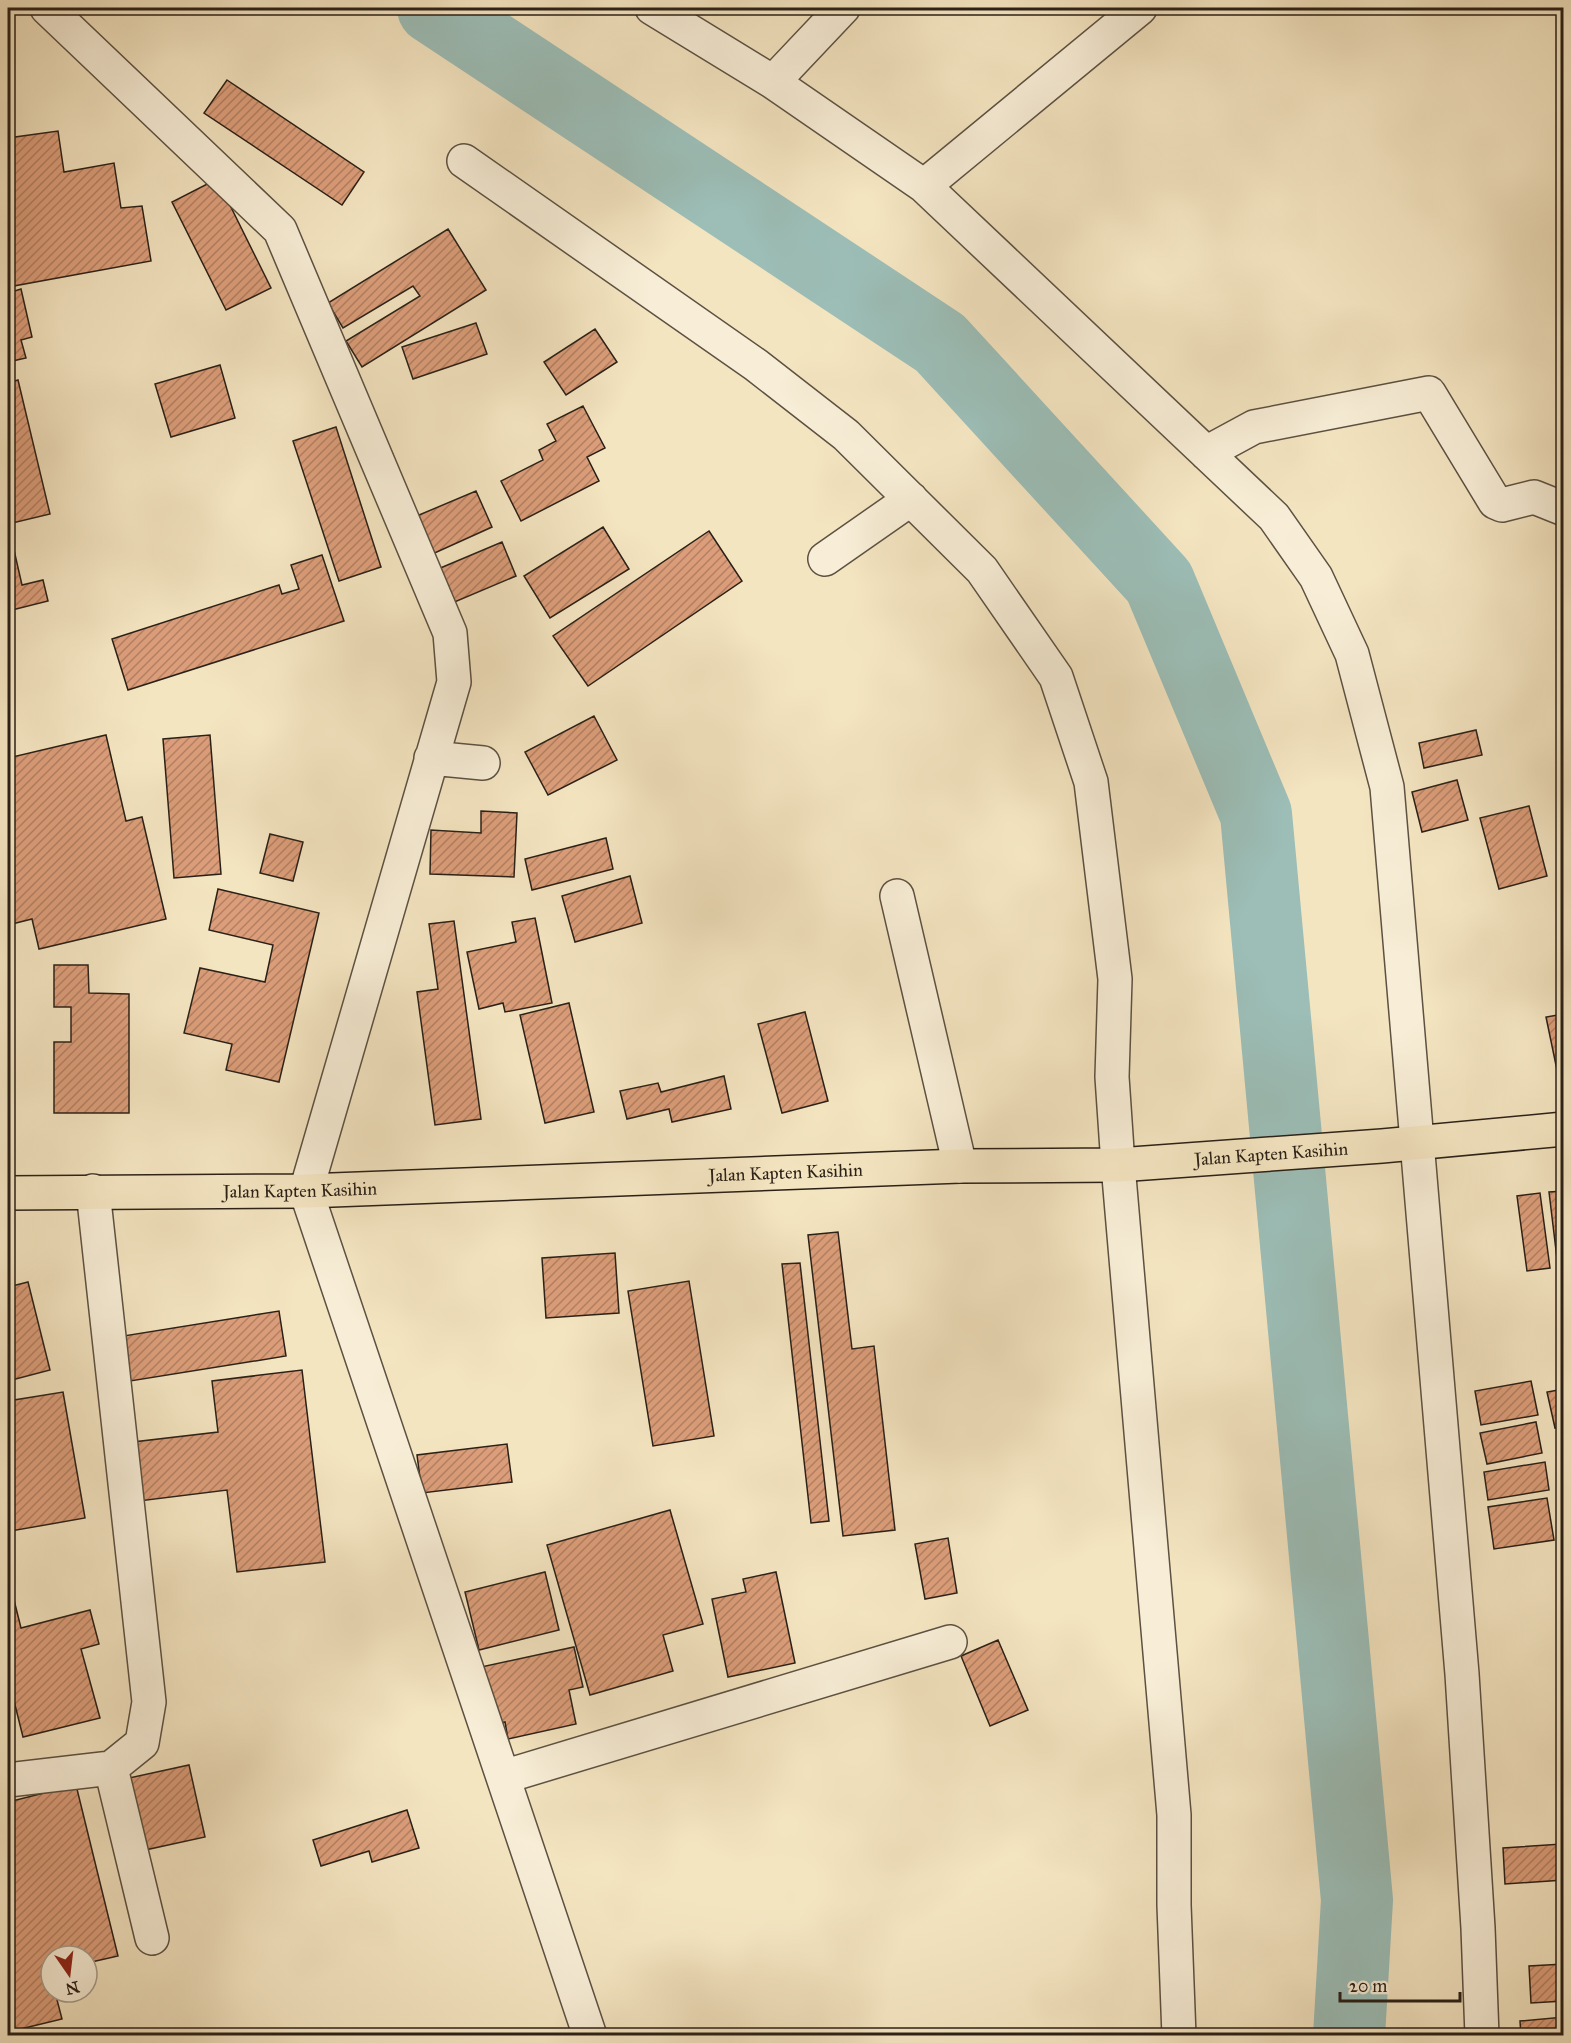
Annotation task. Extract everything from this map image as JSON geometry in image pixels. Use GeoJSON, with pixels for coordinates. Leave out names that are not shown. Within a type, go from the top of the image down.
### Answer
{"type":"FeatureCollection","features":[{"type":"Feature","properties":{"kind":"main road","name":"Jalan Kapten Kasihin"},"geometry":{"type":"LineString","coordinates":[[8,1193],[306,1191],[960,1166],[1125,1165],[1382,1146],[1563,1129]]}},
{"type":"Feature","properties":{"kind":"street"},"geometry":{"type":"LineString","coordinates":[[47,8],[280,230],[450,633],[454,682],[306,1191],[590,2036]]}},
{"type":"Feature","properties":{"kind":"street"},"geometry":{"type":"LineString","coordinates":[[652,8],[773,82],[924,186],[1274,517],[1316,577],[1352,654],[1387,787],[1462,1674],[1482,2036]]}},
{"type":"Feature","properties":{"kind":"street"},"geometry":{"type":"LineString","coordinates":[[773,82],[843,8]]}},
{"type":"Feature","properties":{"kind":"street"},"geometry":{"type":"LineString","coordinates":[[924,186],[1140,8]]}},
{"type":"Feature","properties":{"kind":"street"},"geometry":{"type":"LineString","coordinates":[[464,161],[756,365],[846,435],[982,570],[1056,677],[1092,783],[1114,979],[1112,1077],[1125,1165],[1174,1815],[1174,1927],[1179,2036]]}},
{"type":"Feature","properties":{"kind":"street"},"geometry":{"type":"LineString","coordinates":[[1206,453],[1254,427],[1426,393],[1431,395],[1495,502],[1502,505],[1534,496],[1563,509]]}},
{"type":"Feature","properties":{"kind":"street"},"geometry":{"type":"LineString","coordinates":[[825,559],[911,499]]}},
{"type":"Feature","properties":{"kind":"street"},"geometry":{"type":"LineString","coordinates":[[431,759],[483,763]]}},
{"type":"Feature","properties":{"kind":"street"},"geometry":{"type":"LineString","coordinates":[[897,896],[960,1166]]}},
{"type":"Feature","properties":{"kind":"street"},"geometry":{"type":"LineString","coordinates":[[8,1780],[111,1768],[142,1743],[149,1702],[93,1191]]}},
{"type":"Feature","properties":{"kind":"street"},"geometry":{"type":"LineString","coordinates":[[503,1777],[950,1642]]}},
{"type":"Feature","properties":{"kind":"street"},"geometry":{"type":"LineString","coordinates":[[111,1768],[152,1938]]}},
{"type":"Feature","properties":{"kind":"building"},"geometry":{"type":"Polygon","coordinates":[[[227,80],[364,172],[342,205],[204,113],[227,80]]]}},
{"type":"Feature","properties":{"kind":"building"},"geometry":{"type":"Polygon","coordinates":[[[58,131],[64,172],[114,163],[121,208],[142,206],[151,261],[8,287],[8,138],[58,131]]]}},
{"type":"Feature","properties":{"kind":"building"},"geometry":{"type":"Polygon","coordinates":[[[217,179],[271,288],[226,310],[172,202],[217,179]]]}},
{"type":"Feature","properties":{"kind":"building"},"geometry":{"type":"Polygon","coordinates":[[[448,229],[486,290],[362,367],[346,341],[420,296],[413,286],[343,328],[328,303],[448,229]]]}},
{"type":"Feature","properties":{"kind":"building"},"geometry":{"type":"Polygon","coordinates":[[[21,289],[32,337],[21,340],[26,358],[8,362],[8,293],[21,289]]]}},
{"type":"Feature","properties":{"kind":"building"},"geometry":{"type":"Polygon","coordinates":[[[476,323],[487,354],[413,379],[402,347],[476,323]]]}},
{"type":"Feature","properties":{"kind":"building"},"geometry":{"type":"Polygon","coordinates":[[[595,329],[617,362],[566,395],[544,362],[595,329]]]}},
{"type":"Feature","properties":{"kind":"building"},"geometry":{"type":"Polygon","coordinates":[[[220,365],[235,418],[171,437],[155,384],[220,365]]]}},
{"type":"Feature","properties":{"kind":"building"},"geometry":{"type":"Polygon","coordinates":[[[18,380],[50,514],[8,524],[8,383],[18,380]]]}},
{"type":"Feature","properties":{"kind":"building"},"geometry":{"type":"Polygon","coordinates":[[[583,406],[605,448],[587,457],[599,481],[521,521],[501,481],[543,460],[539,450],[556,441],[547,424],[583,406]]]}},
{"type":"Feature","properties":{"kind":"building"},"geometry":{"type":"Polygon","coordinates":[[[336,427],[381,567],[339,581],[293,441],[336,427]]]}},
{"type":"Feature","properties":{"kind":"building"},"geometry":{"type":"Polygon","coordinates":[[[476,491],[492,527],[428,556],[412,518],[476,491]]]}},
{"type":"Feature","properties":{"kind":"building"},"geometry":{"type":"Polygon","coordinates":[[[8,524],[22,585],[43,580],[48,601],[8,611],[8,524]]]}},
{"type":"Feature","properties":{"kind":"building"},"geometry":{"type":"Polygon","coordinates":[[[603,527],[629,569],[550,618],[524,576],[603,527]]]}},
{"type":"Feature","properties":{"kind":"building"},"geometry":{"type":"Polygon","coordinates":[[[709,531],[742,581],[588,686],[553,636],[709,531]]]}},
{"type":"Feature","properties":{"kind":"building"},"geometry":{"type":"Polygon","coordinates":[[[502,542],[516,576],[445,606],[431,572],[502,542]]]}},
{"type":"Feature","properties":{"kind":"building"},"geometry":{"type":"Polygon","coordinates":[[[322,555],[344,621],[128,690],[112,639],[279,585],[282,594],[299,589],[291,565],[322,555]]]}},
{"type":"Feature","properties":{"kind":"building"},"geometry":{"type":"Polygon","coordinates":[[[594,716],[617,760],[548,795],[525,752],[594,716]]]}},
{"type":"Feature","properties":{"kind":"building"},"geometry":{"type":"Polygon","coordinates":[[[1476,730],[1482,755],[1424,768],[1419,743],[1476,730]]]}},
{"type":"Feature","properties":{"kind":"building"},"geometry":{"type":"Polygon","coordinates":[[[106,735],[126,821],[142,817],[166,919],[39,949],[32,919],[8,925],[8,758],[106,735]]]}},
{"type":"Feature","properties":{"kind":"building"},"geometry":{"type":"Polygon","coordinates":[[[210,735],[221,874],[174,878],[163,739],[210,735]]]}},
{"type":"Feature","properties":{"kind":"building"},"geometry":{"type":"Polygon","coordinates":[[[1457,780],[1468,820],[1422,832],[1412,792],[1457,780]]]}},
{"type":"Feature","properties":{"kind":"building"},"geometry":{"type":"Polygon","coordinates":[[[1529,806],[1547,876],[1499,889],[1480,818],[1529,806]]]}},
{"type":"Feature","properties":{"kind":"building"},"geometry":{"type":"Polygon","coordinates":[[[481,811],[517,813],[514,877],[430,874],[431,830],[481,833],[481,811]]]}},
{"type":"Feature","properties":{"kind":"building"},"geometry":{"type":"Polygon","coordinates":[[[270,834],[303,842],[293,881],[260,873],[270,834]]]}},
{"type":"Feature","properties":{"kind":"building"},"geometry":{"type":"Polygon","coordinates":[[[606,838],[613,869],[532,890],[525,859],[606,838]]]}},
{"type":"Feature","properties":{"kind":"building"},"geometry":{"type":"Polygon","coordinates":[[[630,876],[642,923],[575,942],[562,896],[630,876]]]}},
{"type":"Feature","properties":{"kind":"building"},"geometry":{"type":"Polygon","coordinates":[[[218,889],[319,913],[279,1082],[226,1070],[232,1044],[184,1033],[200,968],[265,982],[273,945],[209,930],[218,889]]]}},
{"type":"Feature","properties":{"kind":"building"},"geometry":{"type":"Polygon","coordinates":[[[535,918],[552,1003],[505,1012],[503,1003],[479,1009],[467,952],[516,942],[512,922],[535,918]]]}},
{"type":"Feature","properties":{"kind":"building"},"geometry":{"type":"Polygon","coordinates":[[[454,921],[481,1119],[435,1125],[417,992],[438,989],[429,924],[454,921]]]}},
{"type":"Feature","properties":{"kind":"building"},"geometry":{"type":"Polygon","coordinates":[[[54,965],[88,965],[89,993],[129,994],[129,1113],[54,1113],[54,1042],[71,1042],[71,1007],[54,1007],[54,965]]]}},
{"type":"Feature","properties":{"kind":"building"},"geometry":{"type":"Polygon","coordinates":[[[569,1003],[594,1112],[545,1123],[520,1015],[569,1003]]]}},
{"type":"Feature","properties":{"kind":"building"},"geometry":{"type":"Polygon","coordinates":[[[805,1012],[828,1101],[782,1113],[758,1024],[805,1012]]]}},
{"type":"Feature","properties":{"kind":"building"},"geometry":{"type":"Polygon","coordinates":[[[1564,1014],[1564,1074],[1558,1075],[1546,1017],[1564,1014]]]}},
{"type":"Feature","properties":{"kind":"building"},"geometry":{"type":"Polygon","coordinates":[[[724,1076],[731,1109],[672,1122],[669,1109],[627,1119],[620,1091],[658,1083],[661,1092],[724,1076]]]}},
{"type":"Feature","properties":{"kind":"building"},"geometry":{"type":"Polygon","coordinates":[[[1564,1191],[1564,1266],[1558,1267],[1549,1192],[1564,1191]]]}},
{"type":"Feature","properties":{"kind":"building"},"geometry":{"type":"Polygon","coordinates":[[[1540,1193],[1550,1268],[1527,1271],[1517,1196],[1540,1193]]]}},
{"type":"Feature","properties":{"kind":"building"},"geometry":{"type":"Polygon","coordinates":[[[838,1232],[852,1349],[874,1346],[895,1530],[843,1536],[808,1235],[838,1232]]]}},
{"type":"Feature","properties":{"kind":"building"},"geometry":{"type":"Polygon","coordinates":[[[615,1253],[619,1313],[546,1318],[542,1258],[615,1253]]]}},
{"type":"Feature","properties":{"kind":"building"},"geometry":{"type":"Polygon","coordinates":[[[800,1263],[829,1521],[811,1523],[782,1264],[800,1263]]]}},
{"type":"Feature","properties":{"kind":"building"},"geometry":{"type":"Polygon","coordinates":[[[689,1281],[714,1436],[653,1446],[628,1291],[689,1281]]]}},
{"type":"Feature","properties":{"kind":"building"},"geometry":{"type":"Polygon","coordinates":[[[28,1282],[50,1370],[8,1381],[8,1287],[28,1282]]]}},
{"type":"Feature","properties":{"kind":"building"},"geometry":{"type":"Polygon","coordinates":[[[279,1311],[286,1356],[124,1382],[117,1337],[279,1311]]]}},
{"type":"Feature","properties":{"kind":"building"},"geometry":{"type":"Polygon","coordinates":[[[302,1370],[325,1562],[237,1572],[227,1490],[139,1501],[133,1442],[218,1432],[212,1381],[302,1370]]]}},
{"type":"Feature","properties":{"kind":"building"},"geometry":{"type":"Polygon","coordinates":[[[1531,1381],[1538,1415],[1481,1425],[1475,1391],[1531,1381]]]}},
{"type":"Feature","properties":{"kind":"building"},"geometry":{"type":"Polygon","coordinates":[[[1564,1389],[1564,1426],[1555,1428],[1547,1392],[1564,1389]]]}},
{"type":"Feature","properties":{"kind":"building"},"geometry":{"type":"Polygon","coordinates":[[[63,1392],[85,1518],[11,1531],[8,1509],[8,1401],[63,1392]]]}},
{"type":"Feature","properties":{"kind":"building"},"geometry":{"type":"Polygon","coordinates":[[[1536,1422],[1542,1453],[1487,1464],[1480,1433],[1536,1422]]]}},
{"type":"Feature","properties":{"kind":"building"},"geometry":{"type":"Polygon","coordinates":[[[507,1444],[512,1482],[422,1493],[417,1455],[507,1444]]]}},
{"type":"Feature","properties":{"kind":"building"},"geometry":{"type":"Polygon","coordinates":[[[1545,1462],[1549,1490],[1488,1500],[1484,1472],[1545,1462]]]}},
{"type":"Feature","properties":{"kind":"building"},"geometry":{"type":"Polygon","coordinates":[[[1547,1498],[1554,1540],[1494,1549],[1488,1507],[1547,1498]]]}},
{"type":"Feature","properties":{"kind":"building"},"geometry":{"type":"Polygon","coordinates":[[[670,1510],[703,1624],[663,1635],[673,1671],[590,1695],[547,1545],[670,1510]]]}},
{"type":"Feature","properties":{"kind":"building"},"geometry":{"type":"Polygon","coordinates":[[[948,1538],[957,1593],[925,1599],[915,1544],[948,1538]]]}},
{"type":"Feature","properties":{"kind":"building"},"geometry":{"type":"Polygon","coordinates":[[[545,1572],[559,1630],[479,1650],[465,1592],[545,1572]]]}},
{"type":"Feature","properties":{"kind":"building"},"geometry":{"type":"Polygon","coordinates":[[[776,1572],[795,1663],[728,1677],[712,1599],[746,1592],[743,1579],[776,1572]]]}},
{"type":"Feature","properties":{"kind":"building"},"geometry":{"type":"Polygon","coordinates":[[[13,1596],[21,1628],[90,1610],[99,1644],[81,1649],[100,1718],[23,1737],[8,1677],[8,1597],[13,1596]]]}},
{"type":"Feature","properties":{"kind":"building"},"geometry":{"type":"Polygon","coordinates":[[[998,1640],[1028,1710],[990,1726],[961,1656],[998,1640]]]}},
{"type":"Feature","properties":{"kind":"building"},"geometry":{"type":"Polygon","coordinates":[[[574,1647],[583,1687],[569,1690],[576,1724],[508,1739],[505,1722],[493,1725],[481,1667],[574,1647]]]}},
{"type":"Feature","properties":{"kind":"building"},"geometry":{"type":"Polygon","coordinates":[[[189,1765],[205,1837],[145,1850],[129,1778],[189,1765]]]}},
{"type":"Feature","properties":{"kind":"building"},"geometry":{"type":"Polygon","coordinates":[[[76,1785],[118,1956],[99,1960],[99,1944],[39,1944],[39,2004],[58,2004],[62,2019],[8,2032],[8,1802],[76,1785]]]}},
{"type":"Feature","properties":{"kind":"building"},"geometry":{"type":"Polygon","coordinates":[[[407,1810],[419,1848],[372,1862],[369,1851],[321,1866],[313,1840],[407,1810]]]}},
{"type":"Feature","properties":{"kind":"building"},"geometry":{"type":"Polygon","coordinates":[[[1562,1844],[1564,1880],[1505,1884],[1503,1848],[1562,1844]]]}},
{"type":"Feature","properties":{"kind":"building"},"geometry":{"type":"Polygon","coordinates":[[[1564,1964],[1564,2001],[1531,2003],[1529,1966],[1564,1964]]]}},
{"type":"Feature","properties":{"kind":"building"},"geometry":{"type":"Polygon","coordinates":[[[1564,2017],[1564,2036],[1521,2036],[1520,2021],[1564,2017]]]}},
{"type":"Feature","properties":{"kind":"waterway"},"geometry":{"type":"LineString","coordinates":[[433,8],[940,343],[1159,582],[1256,814],[1357,1900],[1349,2036]]}}]}
